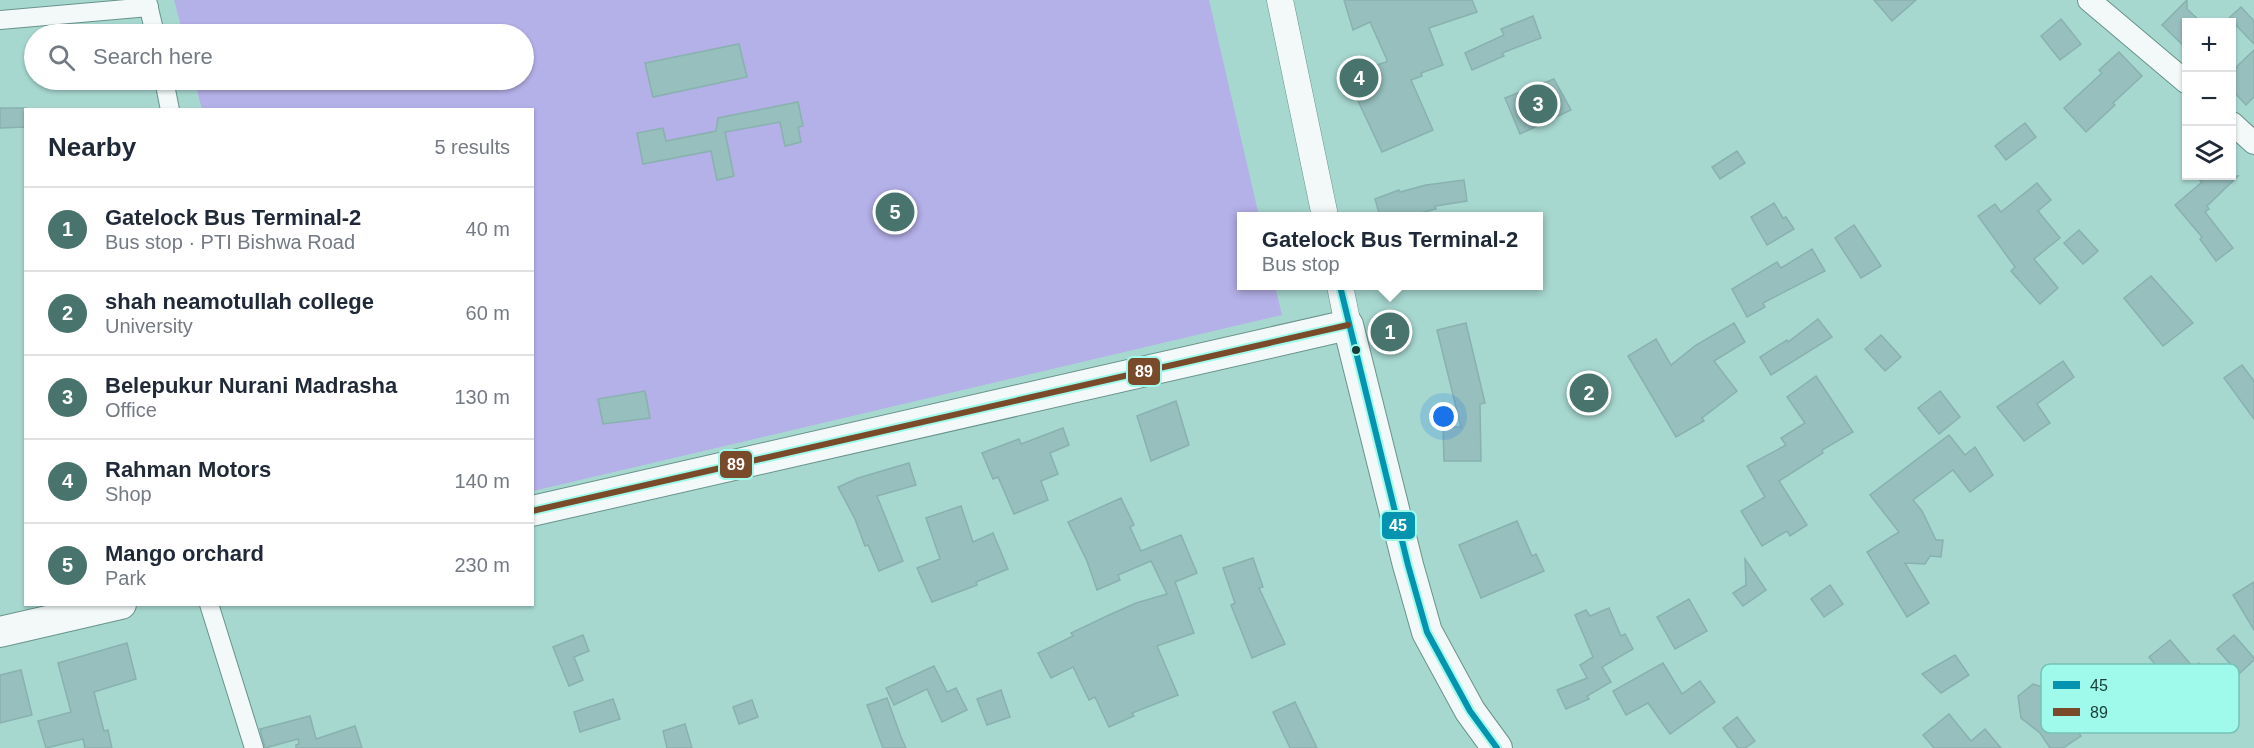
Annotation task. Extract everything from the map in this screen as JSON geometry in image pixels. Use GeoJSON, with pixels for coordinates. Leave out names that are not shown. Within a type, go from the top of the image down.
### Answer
{"type":"FeatureCollection","features":[{"type":"Feature","properties":{"kind":"highway"},"geometry":{"type":"LineString","coordinates":[[534,511],[1348,325],[1427,632],[1470,711],[1497,748]]}},
{"type":"Feature","properties":{"kind":"highway"},"geometry":{"type":"LineString","coordinates":[[0,632],[112,606]]}},
{"type":"Feature","properties":{"kind":"main road"},"geometry":{"type":"LineString","coordinates":[[1280,0],[1324,212]]}},
{"type":"Feature","properties":{"kind":"main road"},"geometry":{"type":"LineString","coordinates":[[1341,290],[1348,325]]}},
{"type":"Feature","properties":{"kind":"street"},"geometry":{"type":"LineString","coordinates":[[2089,0],[2182,78]]}},
{"type":"Feature","properties":{"kind":"street"},"geometry":{"type":"LineString","coordinates":[[0,20],[148,4],[152,24]]}},
{"type":"Feature","properties":{"kind":"street"},"geometry":{"type":"LineString","coordinates":[[166,90],[170,108]]}},
{"type":"Feature","properties":{"kind":"street"},"geometry":{"type":"LineString","coordinates":[[2235,126],[2254,144]]}},
{"type":"Feature","properties":{"kind":"street"},"geometry":{"type":"LineString","coordinates":[[210,606],[254,748]]}},
{"type":"Feature","properties":{"kind":"shaded area"},"geometry":{"type":"Polygon","coordinates":[[[174,0],[1209,0],[1258,212],[1237,212],[1237,290],[1276,290],[1282,315],[534,491],[534,108],[202,108],[197,90],[534,90],[534,24],[180,24],[174,0]]]}},
{"type":"Feature","properties":{"kind":"building"},"geometry":{"type":"Polygon","coordinates":[[[1344,0],[1472,0],[1477,12],[1429,28],[1443,65],[1421,73],[1422,76],[1411,80],[1433,130],[1382,152],[1359,103],[1350,74],[1387,60],[1370,22],[1353,30],[1344,0]]]}},
{"type":"Feature","properties":{"kind":"building"},"geometry":{"type":"Polygon","coordinates":[[[1874,0],[1916,0],[1892,21],[1874,0]]]}},
{"type":"Feature","properties":{"kind":"building"},"geometry":{"type":"Polygon","coordinates":[[[2187,0],[2187,9],[2197,18],[2182,18],[2182,44],[2162,25],[2187,0]]]}},
{"type":"Feature","properties":{"kind":"building"},"geometry":{"type":"Polygon","coordinates":[[[2241,7],[2254,21],[2254,44],[2236,25],[2236,18],[2229,18],[2241,7]]]}},
{"type":"Feature","properties":{"kind":"building"},"geometry":{"type":"Polygon","coordinates":[[[1533,16],[1541,38],[1502,53],[1504,56],[1472,70],[1465,53],[1504,35],[1501,29],[1533,16]]]}},
{"type":"Feature","properties":{"kind":"building"},"geometry":{"type":"Polygon","coordinates":[[[2061,19],[2081,44],[2060,60],[2041,36],[2061,19]]]}},
{"type":"Feature","properties":{"kind":"building"},"geometry":{"type":"Polygon","coordinates":[[[739,44],[747,77],[653,97],[645,63],[739,44]]]}},
{"type":"Feature","properties":{"kind":"building"},"geometry":{"type":"Polygon","coordinates":[[[2254,50],[2254,97],[2246,105],[2236,94],[2236,67],[2254,50]]]}},
{"type":"Feature","properties":{"kind":"building"},"geometry":{"type":"Polygon","coordinates":[[[2119,52],[2142,76],[2086,132],[2064,108],[2102,73],[2099,70],[2119,52]]]}},
{"type":"Feature","properties":{"kind":"building"},"geometry":{"type":"Polygon","coordinates":[[[1554,79],[1571,110],[1520,134],[1505,98],[1554,79]]]}},
{"type":"Feature","properties":{"kind":"building"},"geometry":{"type":"Polygon","coordinates":[[[798,102],[803,126],[798,127],[801,142],[785,146],[780,122],[725,132],[734,176],[717,180],[711,151],[643,164],[637,133],[663,128],[666,141],[716,131],[718,118],[798,102]]]}},
{"type":"Feature","properties":{"kind":"building"},"geometry":{"type":"Polygon","coordinates":[[[0,108],[24,108],[24,127],[0,128],[0,108]]]}},
{"type":"Feature","properties":{"kind":"building"},"geometry":{"type":"Polygon","coordinates":[[[2025,123],[2036,137],[2006,160],[1995,146],[2025,123]]]}},
{"type":"Feature","properties":{"kind":"building"},"geometry":{"type":"Polygon","coordinates":[[[1737,151],[1745,163],[1720,179],[1712,167],[1737,151]]]}},
{"type":"Feature","properties":{"kind":"building"},"geometry":{"type":"Polygon","coordinates":[[[1464,180],[1467,201],[1435,206],[1436,209],[1424,212],[1379,212],[1375,199],[1399,190],[1400,192],[1426,185],[1464,180]]]}},
{"type":"Feature","properties":{"kind":"building"},"geometry":{"type":"Polygon","coordinates":[[[2200,180],[2234,180],[2207,206],[2209,209],[2205,212],[2233,248],[2216,261],[2200,239],[2202,237],[2175,205],[2202,182],[2200,180]]]}},
{"type":"Feature","properties":{"kind":"building"},"geometry":{"type":"Polygon","coordinates":[[[2037,183],[2051,200],[2038,211],[2060,238],[2034,259],[2058,288],[2040,304],[2011,271],[2015,267],[1978,216],[1995,204],[2001,212],[2037,183]]]}},
{"type":"Feature","properties":{"kind":"building"},"geometry":{"type":"Polygon","coordinates":[[[1774,203],[1783,218],[1786,217],[1794,229],[1767,245],[1751,217],[1774,203]]]}},
{"type":"Feature","properties":{"kind":"building"},"geometry":{"type":"Polygon","coordinates":[[[1854,225],[1881,266],[1861,278],[1835,238],[1854,225]]]}},
{"type":"Feature","properties":{"kind":"building"},"geometry":{"type":"Polygon","coordinates":[[[2079,230],[2098,251],[2083,264],[2064,243],[2079,230]]]}},
{"type":"Feature","properties":{"kind":"building"},"geometry":{"type":"Polygon","coordinates":[[[1812,249],[1825,271],[1763,303],[1765,307],[1747,317],[1732,289],[1777,262],[1781,268],[1812,249]]]}},
{"type":"Feature","properties":{"kind":"building"},"geometry":{"type":"Polygon","coordinates":[[[2151,276],[2193,323],[2163,346],[2124,298],[2151,276]]]}},
{"type":"Feature","properties":{"kind":"building"},"geometry":{"type":"Polygon","coordinates":[[[1818,319],[1832,337],[1771,375],[1760,357],[1787,340],[1788,342],[1818,319]]]}},
{"type":"Feature","properties":{"kind":"building"},"geometry":{"type":"Polygon","coordinates":[[[1466,323],[1485,403],[1480,404],[1481,461],[1444,461],[1443,427],[1461,427],[1437,330],[1466,323]]]}},
{"type":"Feature","properties":{"kind":"building"},"geometry":{"type":"Polygon","coordinates":[[[1734,323],[1745,342],[1714,361],[1737,391],[1702,418],[1704,421],[1676,437],[1628,356],[1656,339],[1671,365],[1696,345],[1734,323]]]}},
{"type":"Feature","properties":{"kind":"building"},"geometry":{"type":"Polygon","coordinates":[[[1881,335],[1901,357],[1885,371],[1865,349],[1881,335]]]}},
{"type":"Feature","properties":{"kind":"building"},"geometry":{"type":"Polygon","coordinates":[[[2063,361],[2074,377],[2037,404],[2050,423],[2024,441],[1997,407],[2063,361]]]}},
{"type":"Feature","properties":{"kind":"building"},"geometry":{"type":"Polygon","coordinates":[[[2242,365],[2254,381],[2254,419],[2224,378],[2242,365]]]}},
{"type":"Feature","properties":{"kind":"building"},"geometry":{"type":"Polygon","coordinates":[[[1816,376],[1853,432],[1822,450],[1823,453],[1779,481],[1807,525],[1790,536],[1787,531],[1762,546],[1741,511],[1765,497],[1747,466],[1786,445],[1781,438],[1805,423],[1787,397],[1816,376]]]}},
{"type":"Feature","properties":{"kind":"building"},"geometry":{"type":"Polygon","coordinates":[[[645,391],[650,418],[603,424],[598,399],[645,391]]]}},
{"type":"Feature","properties":{"kind":"building"},"geometry":{"type":"Polygon","coordinates":[[[1940,391],[1960,417],[1939,434],[1918,408],[1940,391]]]}},
{"type":"Feature","properties":{"kind":"building"},"geometry":{"type":"Polygon","coordinates":[[[1176,401],[1189,445],[1151,461],[1137,416],[1176,401]]]}},
{"type":"Feature","properties":{"kind":"building"},"geometry":{"type":"Polygon","coordinates":[[[1063,428],[1069,445],[1050,453],[1058,474],[1041,481],[1048,500],[1014,514],[998,477],[993,479],[982,453],[1019,439],[1021,444],[1063,428]]]}},
{"type":"Feature","properties":{"kind":"building"},"geometry":{"type":"Polygon","coordinates":[[[1949,435],[1965,455],[1975,447],[1993,475],[1970,492],[1953,470],[1913,500],[1922,511],[1936,540],[1943,540],[1941,557],[1930,556],[1925,564],[1905,563],[1929,603],[1907,617],[1867,552],[1899,532],[1870,495],[1949,435]]]}},
{"type":"Feature","properties":{"kind":"building"},"geometry":{"type":"Polygon","coordinates":[[[909,463],[916,485],[877,496],[903,561],[879,571],[838,487],[858,478],[909,463]]]}},
{"type":"Feature","properties":{"kind":"building"},"geometry":{"type":"Polygon","coordinates":[[[1121,498],[1134,525],[1130,527],[1141,551],[1181,535],[1197,573],[1175,582],[1194,633],[1157,646],[1178,695],[1132,713],[1134,716],[1109,727],[1095,697],[1089,700],[1073,667],[1051,678],[1038,653],[1073,636],[1071,633],[1109,615],[1136,603],[1167,594],[1151,561],[1118,575],[1120,580],[1097,590],[1087,561],[1068,522],[1121,498]]]}},
{"type":"Feature","properties":{"kind":"building"},"geometry":{"type":"Polygon","coordinates":[[[961,506],[973,542],[993,533],[1008,569],[976,582],[977,585],[932,602],[917,568],[940,559],[926,518],[961,506]]]}},
{"type":"Feature","properties":{"kind":"building"},"geometry":{"type":"Polygon","coordinates":[[[1517,521],[1532,556],[1536,554],[1544,571],[1481,598],[1459,545],[1517,521]]]}},
{"type":"Feature","properties":{"kind":"building"},"geometry":{"type":"Polygon","coordinates":[[[1253,558],[1263,587],[1259,588],[1285,644],[1252,658],[1231,605],[1235,603],[1223,568],[1253,558]]]}},
{"type":"Feature","properties":{"kind":"building"},"geometry":{"type":"Polygon","coordinates":[[[1745,559],[1766,590],[1743,606],[1733,593],[1746,585],[1745,559]]]}},
{"type":"Feature","properties":{"kind":"building"},"geometry":{"type":"Polygon","coordinates":[[[2254,582],[2254,630],[2233,595],[2254,582]]]}},
{"type":"Feature","properties":{"kind":"building"},"geometry":{"type":"Polygon","coordinates":[[[1830,585],[1843,604],[1824,617],[1811,599],[1830,585]]]}},
{"type":"Feature","properties":{"kind":"building"},"geometry":{"type":"Polygon","coordinates":[[[1689,599],[1707,631],[1675,649],[1657,617],[1689,599]]]}},
{"type":"Feature","properties":{"kind":"building"},"geometry":{"type":"Polygon","coordinates":[[[1609,608],[1621,636],[1625,634],[1633,649],[1602,667],[1611,682],[1587,696],[1589,699],[1566,709],[1557,690],[1587,678],[1580,665],[1593,657],[1575,615],[1586,610],[1590,616],[1609,608]]]}},
{"type":"Feature","properties":{"kind":"building"},"geometry":{"type":"Polygon","coordinates":[[[583,635],[589,651],[574,657],[583,680],[569,686],[553,647],[583,635]]]}},
{"type":"Feature","properties":{"kind":"building"},"geometry":{"type":"Polygon","coordinates":[[[2234,635],[2254,660],[2239,674],[2239,664],[2230,664],[2217,649],[2234,635]]]}},
{"type":"Feature","properties":{"kind":"building"},"geometry":{"type":"Polygon","coordinates":[[[2170,640],[2190,664],[2155,664],[2149,657],[2170,640]]]}},
{"type":"Feature","properties":{"kind":"building"},"geometry":{"type":"Polygon","coordinates":[[[127,643],[136,679],[94,692],[104,731],[108,730],[112,748],[85,748],[83,739],[46,748],[38,721],[71,712],[58,663],[127,643]]]}},
{"type":"Feature","properties":{"kind":"building"},"geometry":{"type":"Polygon","coordinates":[[[1955,655],[1969,675],[1941,693],[1922,674],[1955,655]]]}},
{"type":"Feature","properties":{"kind":"building"},"geometry":{"type":"Polygon","coordinates":[[[1663,663],[1682,694],[1700,681],[1715,702],[1670,734],[1648,703],[1626,715],[1613,691],[1663,663]]]}},
{"type":"Feature","properties":{"kind":"building"},"geometry":{"type":"Polygon","coordinates":[[[934,666],[947,692],[956,688],[967,710],[942,722],[927,689],[894,705],[886,688],[934,666]]]}},
{"type":"Feature","properties":{"kind":"building"},"geometry":{"type":"Polygon","coordinates":[[[21,670],[32,715],[0,723],[0,675],[21,670]]]}},
{"type":"Feature","properties":{"kind":"building"},"geometry":{"type":"Polygon","coordinates":[[[2033,684],[2041,687],[2041,733],[2079,733],[2081,736],[2063,748],[2050,748],[2040,733],[2021,718],[2018,696],[2033,684]]]}},
{"type":"Feature","properties":{"kind":"building"},"geometry":{"type":"Polygon","coordinates":[[[1001,690],[1010,717],[987,725],[977,699],[1001,690]]]}},
{"type":"Feature","properties":{"kind":"building"},"geometry":{"type":"Polygon","coordinates":[[[887,698],[906,748],[883,748],[867,705],[887,698]]]}},
{"type":"Feature","properties":{"kind":"building"},"geometry":{"type":"Polygon","coordinates":[[[613,699],[620,719],[580,732],[574,712],[613,699]]]}},
{"type":"Feature","properties":{"kind":"building"},"geometry":{"type":"Polygon","coordinates":[[[752,700],[758,717],[739,724],[733,707],[752,700]]]}},
{"type":"Feature","properties":{"kind":"building"},"geometry":{"type":"Polygon","coordinates":[[[1295,702],[1317,748],[1290,748],[1273,712],[1295,702]]]}},
{"type":"Feature","properties":{"kind":"building"},"geometry":{"type":"Polygon","coordinates":[[[1949,714],[1971,741],[1985,729],[2001,748],[1934,748],[1923,735],[1949,714]]]}},
{"type":"Feature","properties":{"kind":"building"},"geometry":{"type":"Polygon","coordinates":[[[310,716],[316,739],[355,726],[362,748],[296,748],[299,744],[298,739],[265,748],[260,729],[310,716]]]}},
{"type":"Feature","properties":{"kind":"building"},"geometry":{"type":"Polygon","coordinates":[[[1737,717],[1755,741],[1745,748],[1738,748],[1723,728],[1737,717]]]}},
{"type":"Feature","properties":{"kind":"building"},"geometry":{"type":"Polygon","coordinates":[[[685,724],[692,748],[667,748],[663,731],[685,724]]]}},
{"type":"Feature","properties":{"kind":"transit line","name":"45"},"geometry":{"type":"LineString","coordinates":[[1341,290],[1408,565],[1427,632],[1470,711],[1497,748]]}},
{"type":"Feature","properties":{"kind":"transit line","name":"89"},"geometry":{"type":"LineString","coordinates":[[534,511],[1348,325]]}},
{"type":"Feature","properties":{"kind":"place","name":"Rahman Motors"},"geometry":{"type":"Point","coordinates":[1359,78]}},
{"type":"Feature","properties":{"kind":"place","name":"Belepukur Nurani Madrasha"},"geometry":{"type":"Point","coordinates":[1538,104]}},
{"type":"Feature","properties":{"kind":"place","name":"Mango orchard"},"geometry":{"type":"Point","coordinates":[895,212]}},
{"type":"Feature","properties":{"kind":"place","name":"Gatelock Bus Terminal-2"},"geometry":{"type":"Point","coordinates":[1390,332]}},
{"type":"Feature","properties":{"kind":"place","name":"shah neamotullah college"},"geometry":{"type":"Point","coordinates":[1589,393]}}]}
